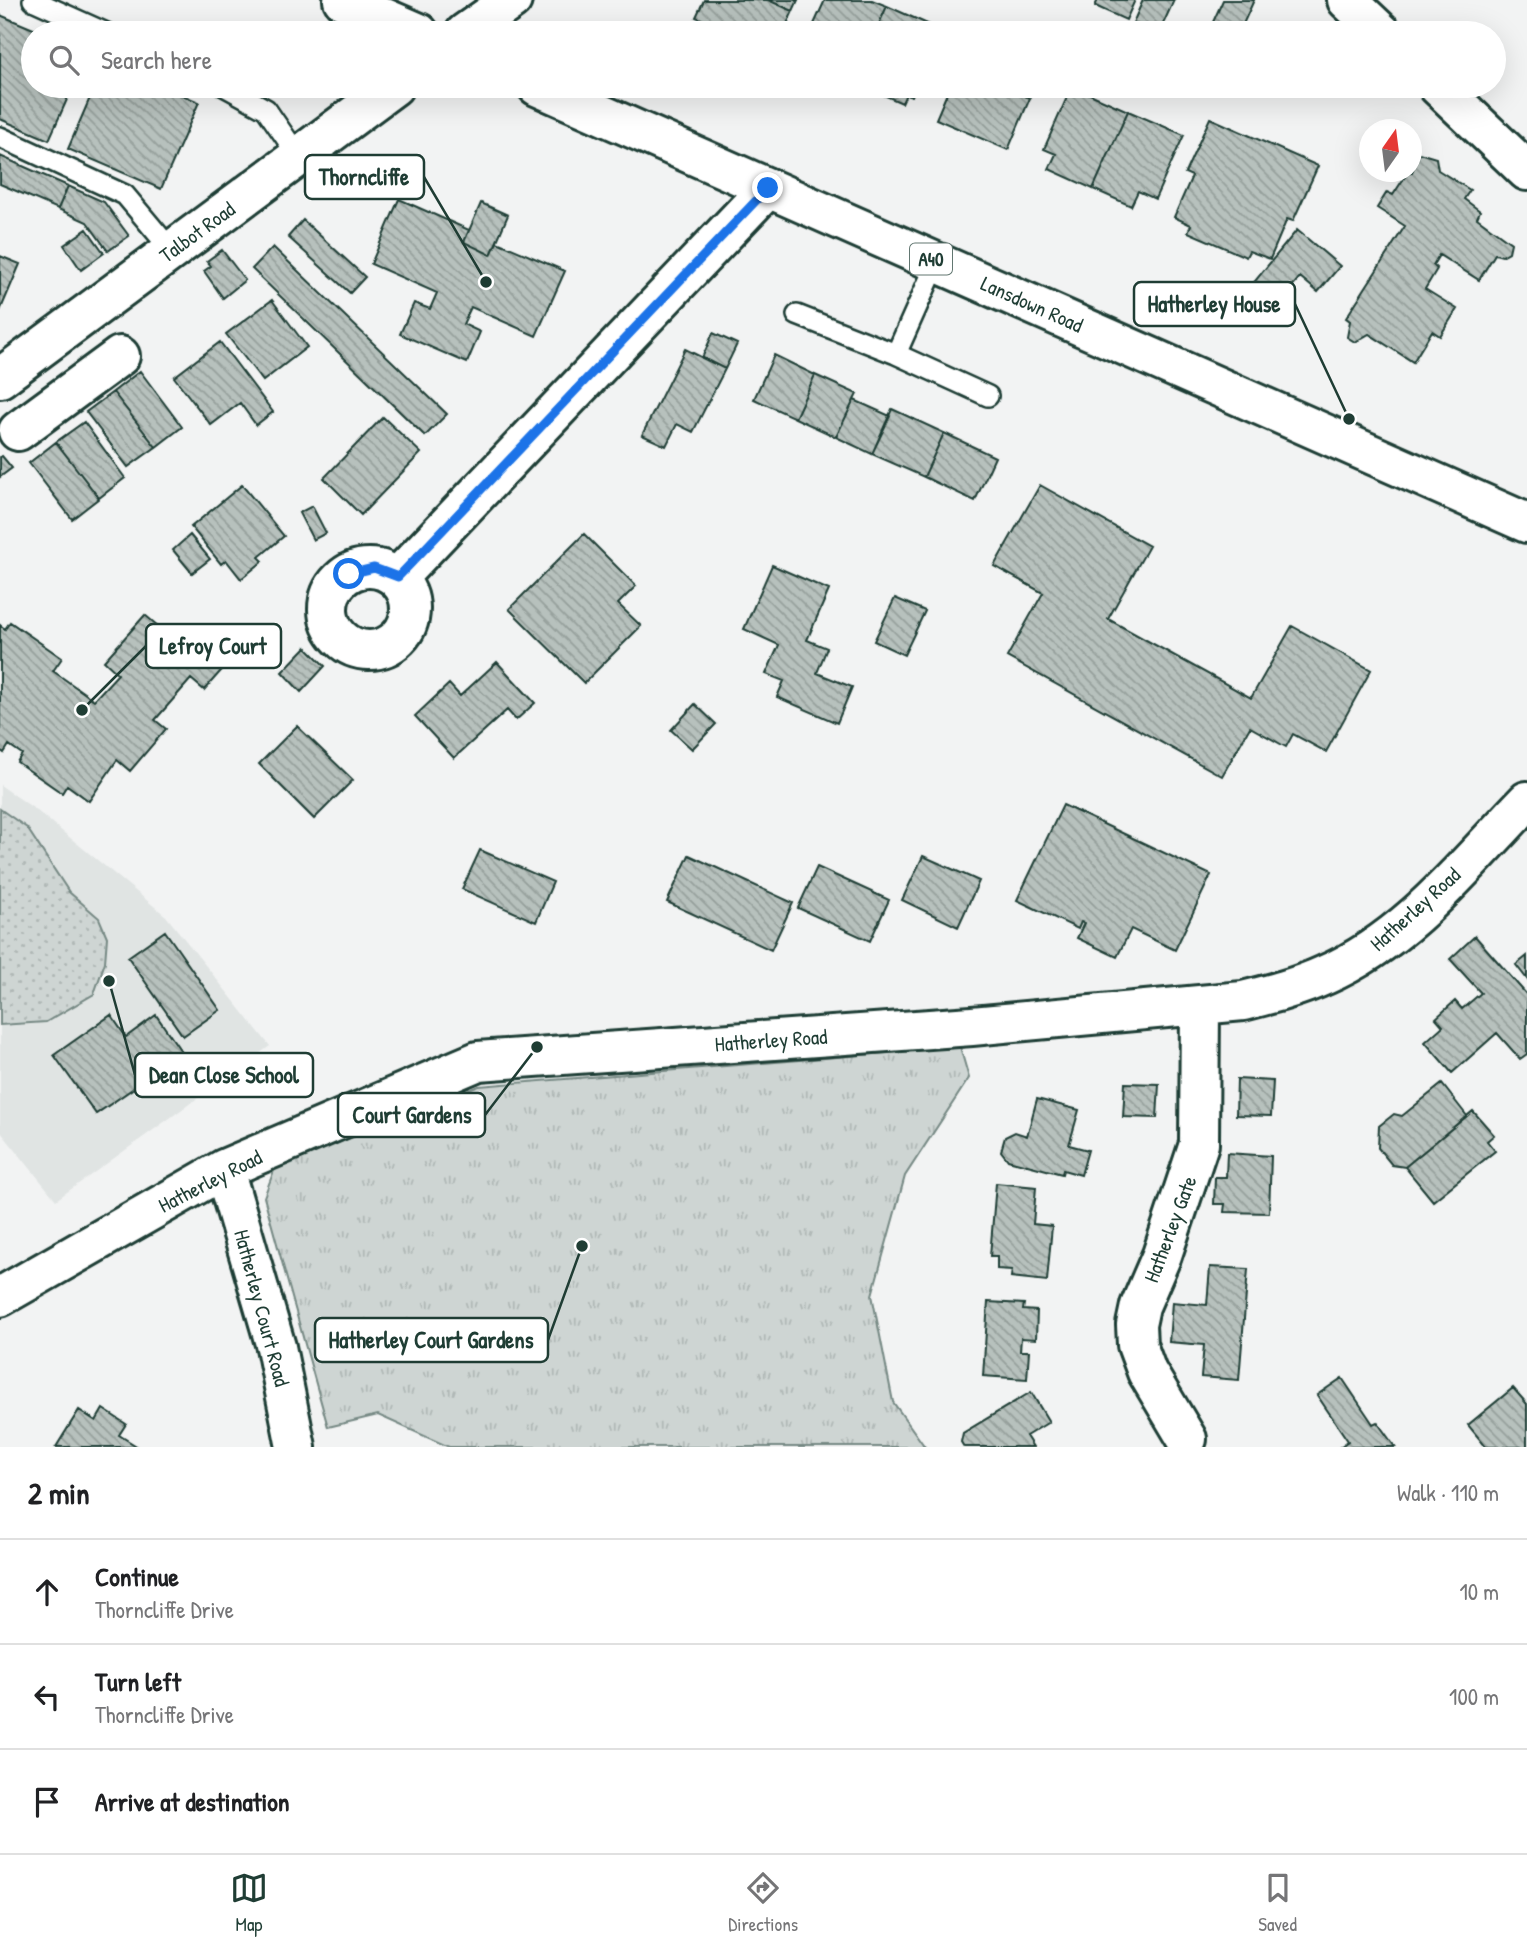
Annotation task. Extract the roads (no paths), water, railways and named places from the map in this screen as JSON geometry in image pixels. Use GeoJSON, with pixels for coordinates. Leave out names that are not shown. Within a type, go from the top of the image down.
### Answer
{"type":"FeatureCollection","features":[{"type":"Feature","properties":{"kind":"main road"},"geometry":{"type":"LineString","coordinates":[[343,0],[391,21]]}},
{"type":"Feature","properties":{"kind":"main road"},"geometry":{"type":"LineString","coordinates":[[482,21],[512,0]]}},
{"type":"Feature","properties":{"kind":"main road"},"geometry":{"type":"LineString","coordinates":[[1347,0],[1369,21]]}},
{"type":"Feature","properties":{"kind":"main road","name":"Talbot Road"},"geometry":{"type":"LineString","coordinates":[[1,376],[378,98]]}},
{"type":"Feature","properties":{"kind":"main road","name":"Lansdown Road"},"geometry":{"type":"LineString","coordinates":[[564,98],[1527,523]]}},
{"type":"Feature","properties":{"kind":"main road"},"geometry":{"type":"LineString","coordinates":[[1451,98],[1527,171]]}},
{"type":"Feature","properties":{"kind":"main road"},"geometry":{"type":"LineString","coordinates":[[398,577],[768,188]]}},
{"type":"Feature","properties":{"kind":"main road"},"geometry":{"type":"LineString","coordinates":[[57,337],[89,379]]}},
{"type":"Feature","properties":{"kind":"main road"},"geometry":{"type":"LineString","coordinates":[[18,431],[120,356]]}},
{"type":"Feature","properties":{"kind":"main road","name":"Hatherley Road"},"geometry":{"type":"LineString","coordinates":[[0,1297],[224,1169],[478,1061],[972,1026],[1243,1001],[1286,990],[1327,974],[1366,953],[1424,907],[1527,800]]}},
{"type":"Feature","properties":{"kind":"main road","name":"Hatherley Gate"},"geometry":{"type":"LineString","coordinates":[[1187,1439],[1147,1372],[1137,1345],[1136,1325],[1140,1306],[1166,1243],[1199,1144],[1199,1006]]}},
{"type":"Feature","properties":{"kind":"main road","name":"Hatherley Court Road"},"geometry":{"type":"LineString","coordinates":[[224,1169],[276,1347],[296,1447]]}},
{"type":"Feature","properties":{"kind":"lane"},"geometry":{"type":"LineString","coordinates":[[33,0],[79,21]]}},
{"type":"Feature","properties":{"kind":"lane"},"geometry":{"type":"LineString","coordinates":[[246,98],[267,109],[299,158]]}},
{"type":"Feature","properties":{"kind":"lane"},"geometry":{"type":"LineString","coordinates":[[0,137],[125,195],[172,251]]}},
{"type":"Feature","properties":{"kind":"lane"},"geometry":{"type":"LineString","coordinates":[[896,354],[937,262]]}},
{"type":"Feature","properties":{"kind":"lane"},"geometry":{"type":"LineString","coordinates":[[797,315],[896,354],[988,396]]}},
{"type":"Feature","properties":{"kind":"place","name":"Thorncliffe"},"geometry":{"type":"Point","coordinates":[486,282]}},
{"type":"Feature","properties":{"kind":"place","name":"Hatherley House"},"geometry":{"type":"Point","coordinates":[1349,419]}},
{"type":"Feature","properties":{"kind":"place","name":"Lefroy Court"},"geometry":{"type":"Point","coordinates":[82,710]}},
{"type":"Feature","properties":{"kind":"place","name":"Dean Close School"},"geometry":{"type":"Point","coordinates":[109,981]}},
{"type":"Feature","properties":{"kind":"place","name":"Court Gardens"},"geometry":{"type":"Point","coordinates":[537,1047]}},
{"type":"Feature","properties":{"kind":"place","name":"Hatherley Court Gardens"},"geometry":{"type":"Point","coordinates":[582,1246]}}]}
